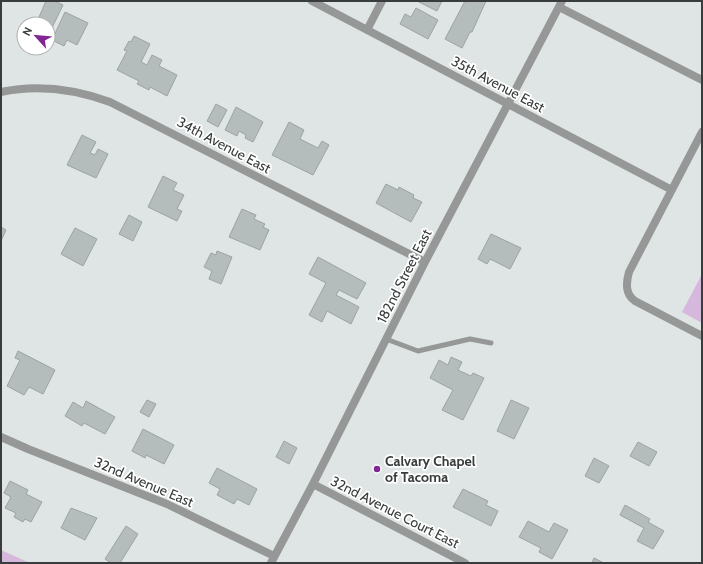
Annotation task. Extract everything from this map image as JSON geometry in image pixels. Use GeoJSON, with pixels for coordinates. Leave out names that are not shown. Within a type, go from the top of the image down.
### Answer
{"type":"FeatureCollection","features":[{"type":"Feature","properties":{"kind":"street","name":"35th Avenue East"},"geometry":{"type":"LineString","coordinates":[[312,1],[672,190]]}},
{"type":"Feature","properties":{"kind":"street"},"geometry":{"type":"LineString","coordinates":[[367,30],[382,1]]}},
{"type":"Feature","properties":{"kind":"street"},"geometry":{"type":"LineString","coordinates":[[561,4],[702,80]]}},
{"type":"Feature","properties":{"kind":"street","name":"182nd Street East"},"geometry":{"type":"LineString","coordinates":[[273,560],[425,262],[561,4]]}},
{"type":"Feature","properties":{"kind":"street","name":"34th Avenue East"},"geometry":{"type":"LineString","coordinates":[[1,92],[25,88],[67,89],[110,102],[425,262]]}},
{"type":"Feature","properties":{"kind":"street"},"geometry":{"type":"LineString","coordinates":[[702,132],[629,272],[627,291],[635,301],[702,336]]}},
{"type":"Feature","properties":{"kind":"street","name":"32nd Avenue East"},"geometry":{"type":"LineString","coordinates":[[1,437],[167,504],[273,560]]}},
{"type":"Feature","properties":{"kind":"street","name":"32nd Avenue Court East"},"geometry":{"type":"LineString","coordinates":[[313,484],[465,563]]}},
{"type":"Feature","properties":{"kind":"lane"},"geometry":{"type":"LineString","coordinates":[[386,339],[418,350],[470,339],[491,342]]}},
{"type":"Feature","properties":{"kind":"shaded area"},"geometry":{"type":"Polygon","coordinates":[[[702,274],[702,323],[682,312],[702,274]]]}},
{"type":"Feature","properties":{"kind":"shaded area"},"geometry":{"type":"Polygon","coordinates":[[[1,550],[30,563],[1,563],[1,550]]]}},
{"type":"Feature","properties":{"kind":"building"},"geometry":{"type":"Polygon","coordinates":[[[46,1],[55,1],[63,5],[56,20],[56,16],[39,16],[46,1]]]}},
{"type":"Feature","properties":{"kind":"building"},"geometry":{"type":"Polygon","coordinates":[[[417,1],[442,1],[437,11],[417,1]]]}},
{"type":"Feature","properties":{"kind":"building"},"geometry":{"type":"Polygon","coordinates":[[[465,1],[486,1],[472,32],[470,32],[462,48],[445,39],[465,1]]]}},
{"type":"Feature","properties":{"kind":"building"},"geometry":{"type":"Polygon","coordinates":[[[416,8],[438,20],[428,39],[400,24],[405,14],[411,17],[416,8]]]}},
{"type":"Feature","properties":{"kind":"building"},"geometry":{"type":"Polygon","coordinates":[[[65,12],[88,23],[77,45],[67,40],[64,46],[56,42],[56,31],[65,12]]]}},
{"type":"Feature","properties":{"kind":"building"},"geometry":{"type":"Polygon","coordinates":[[[134,36],[150,44],[141,62],[147,65],[152,55],[162,60],[159,66],[177,75],[167,96],[150,87],[149,90],[137,84],[139,81],[117,70],[127,51],[124,50],[134,36]]]}},
{"type":"Feature","properties":{"kind":"building"},"geometry":{"type":"Polygon","coordinates":[[[216,104],[227,110],[218,127],[207,121],[216,104]]]}},
{"type":"Feature","properties":{"kind":"building"},"geometry":{"type":"Polygon","coordinates":[[[236,107],[263,122],[253,142],[245,138],[246,135],[239,131],[237,136],[225,130],[236,107]]]}},
{"type":"Feature","properties":{"kind":"building"},"geometry":{"type":"Polygon","coordinates":[[[289,122],[304,130],[300,139],[318,148],[322,141],[329,145],[313,175],[272,155],[289,122]]]}},
{"type":"Feature","properties":{"kind":"building"},"geometry":{"type":"Polygon","coordinates":[[[82,135],[96,142],[90,153],[95,155],[98,149],[108,154],[96,178],[67,165],[82,135]]]}},
{"type":"Feature","properties":{"kind":"building"},"geometry":{"type":"Polygon","coordinates":[[[163,176],[177,183],[173,190],[184,195],[177,209],[182,211],[177,221],[148,207],[163,176]]]}},
{"type":"Feature","properties":{"kind":"building"},"geometry":{"type":"Polygon","coordinates":[[[386,184],[398,190],[399,187],[414,195],[413,198],[422,202],[411,222],[376,203],[386,184]]]}},
{"type":"Feature","properties":{"kind":"building"},"geometry":{"type":"Polygon","coordinates":[[[242,209],[256,215],[254,219],[265,224],[263,227],[269,230],[260,250],[229,237],[242,209]]]}},
{"type":"Feature","properties":{"kind":"building"},"geometry":{"type":"Polygon","coordinates":[[[129,215],[142,222],[133,241],[119,234],[129,215]]]}},
{"type":"Feature","properties":{"kind":"building"},"geometry":{"type":"Polygon","coordinates":[[[1,227],[6,230],[1,241],[1,227]]]}},
{"type":"Feature","properties":{"kind":"building"},"geometry":{"type":"Polygon","coordinates":[[[75,228],[97,239],[83,266],[61,254],[75,228]]]}},
{"type":"Feature","properties":{"kind":"building"},"geometry":{"type":"Polygon","coordinates":[[[491,234],[521,248],[510,269],[490,259],[487,264],[478,259],[491,234]]]}},
{"type":"Feature","properties":{"kind":"building"},"geometry":{"type":"Polygon","coordinates":[[[217,251],[232,257],[221,284],[209,279],[212,271],[204,267],[211,253],[216,255],[217,251]]]}},
{"type":"Feature","properties":{"kind":"building"},"geometry":{"type":"Polygon","coordinates":[[[318,257],[366,283],[357,299],[339,290],[336,295],[359,307],[351,324],[327,311],[322,322],[309,315],[326,283],[309,274],[318,257]]]}},
{"type":"Feature","properties":{"kind":"building"},"geometry":{"type":"Polygon","coordinates":[[[18,351],[55,370],[43,394],[29,387],[24,395],[7,386],[20,360],[15,358],[18,351]]]}},
{"type":"Feature","properties":{"kind":"building"},"geometry":{"type":"Polygon","coordinates":[[[451,357],[462,362],[458,370],[471,376],[473,373],[484,378],[463,420],[442,410],[453,390],[430,378],[439,360],[448,365],[451,357]]]}},
{"type":"Feature","properties":{"kind":"building"},"geometry":{"type":"Polygon","coordinates":[[[147,400],[156,404],[149,417],[140,412],[147,400]]]}},
{"type":"Feature","properties":{"kind":"building"},"geometry":{"type":"Polygon","coordinates":[[[511,400],[529,408],[514,439],[497,431],[511,400]]]}},
{"type":"Feature","properties":{"kind":"building"},"geometry":{"type":"Polygon","coordinates":[[[86,401],[115,417],[105,434],[84,423],[82,426],[65,416],[73,402],[83,408],[86,401]]]}},
{"type":"Feature","properties":{"kind":"building"},"geometry":{"type":"Polygon","coordinates":[[[143,429],[174,445],[164,464],[146,455],[145,458],[132,451],[143,429]]]}},
{"type":"Feature","properties":{"kind":"building"},"geometry":{"type":"Polygon","coordinates":[[[284,441],[297,448],[289,464],[276,457],[284,441]]]}},
{"type":"Feature","properties":{"kind":"building"},"geometry":{"type":"Polygon","coordinates":[[[638,442],[657,452],[649,466],[630,456],[638,442]]]}},
{"type":"Feature","properties":{"kind":"building"},"geometry":{"type":"Polygon","coordinates":[[[594,458],[609,466],[599,483],[585,476],[594,458]]]}},
{"type":"Feature","properties":{"kind":"building"},"geometry":{"type":"Polygon","coordinates":[[[217,468],[257,489],[249,505],[237,499],[234,504],[217,495],[220,489],[209,483],[217,468]]]}},
{"type":"Feature","properties":{"kind":"building"},"geometry":{"type":"Polygon","coordinates":[[[10,481],[28,490],[26,494],[42,502],[31,522],[25,519],[23,522],[14,517],[16,513],[5,508],[11,497],[4,493],[10,481]]]}},
{"type":"Feature","properties":{"kind":"building"},"geometry":{"type":"Polygon","coordinates":[[[463,489],[488,501],[486,505],[498,511],[491,526],[453,507],[463,489]]]}},
{"type":"Feature","properties":{"kind":"building"},"geometry":{"type":"Polygon","coordinates":[[[625,505],[650,519],[648,522],[664,531],[653,549],[637,541],[644,528],[620,515],[625,505]]]}},
{"type":"Feature","properties":{"kind":"building"},"geometry":{"type":"Polygon","coordinates":[[[71,508],[97,518],[85,540],[61,528],[71,508]]]}},
{"type":"Feature","properties":{"kind":"building"},"geometry":{"type":"Polygon","coordinates":[[[528,521],[549,532],[554,523],[568,530],[552,559],[539,552],[541,548],[519,537],[528,521]]]}},
{"type":"Feature","properties":{"kind":"building"},"geometry":{"type":"Polygon","coordinates":[[[126,526],[138,534],[120,563],[111,563],[105,559],[126,526]]]}},
{"type":"Feature","properties":{"kind":"building"},"geometry":{"type":"Polygon","coordinates":[[[594,558],[604,563],[592,563],[594,558]]]}},
{"type":"Feature","properties":{"kind":"place","name":"Calvary Chapel of Tacoma"},"geometry":{"type":"Point","coordinates":[377,469]}}]}
